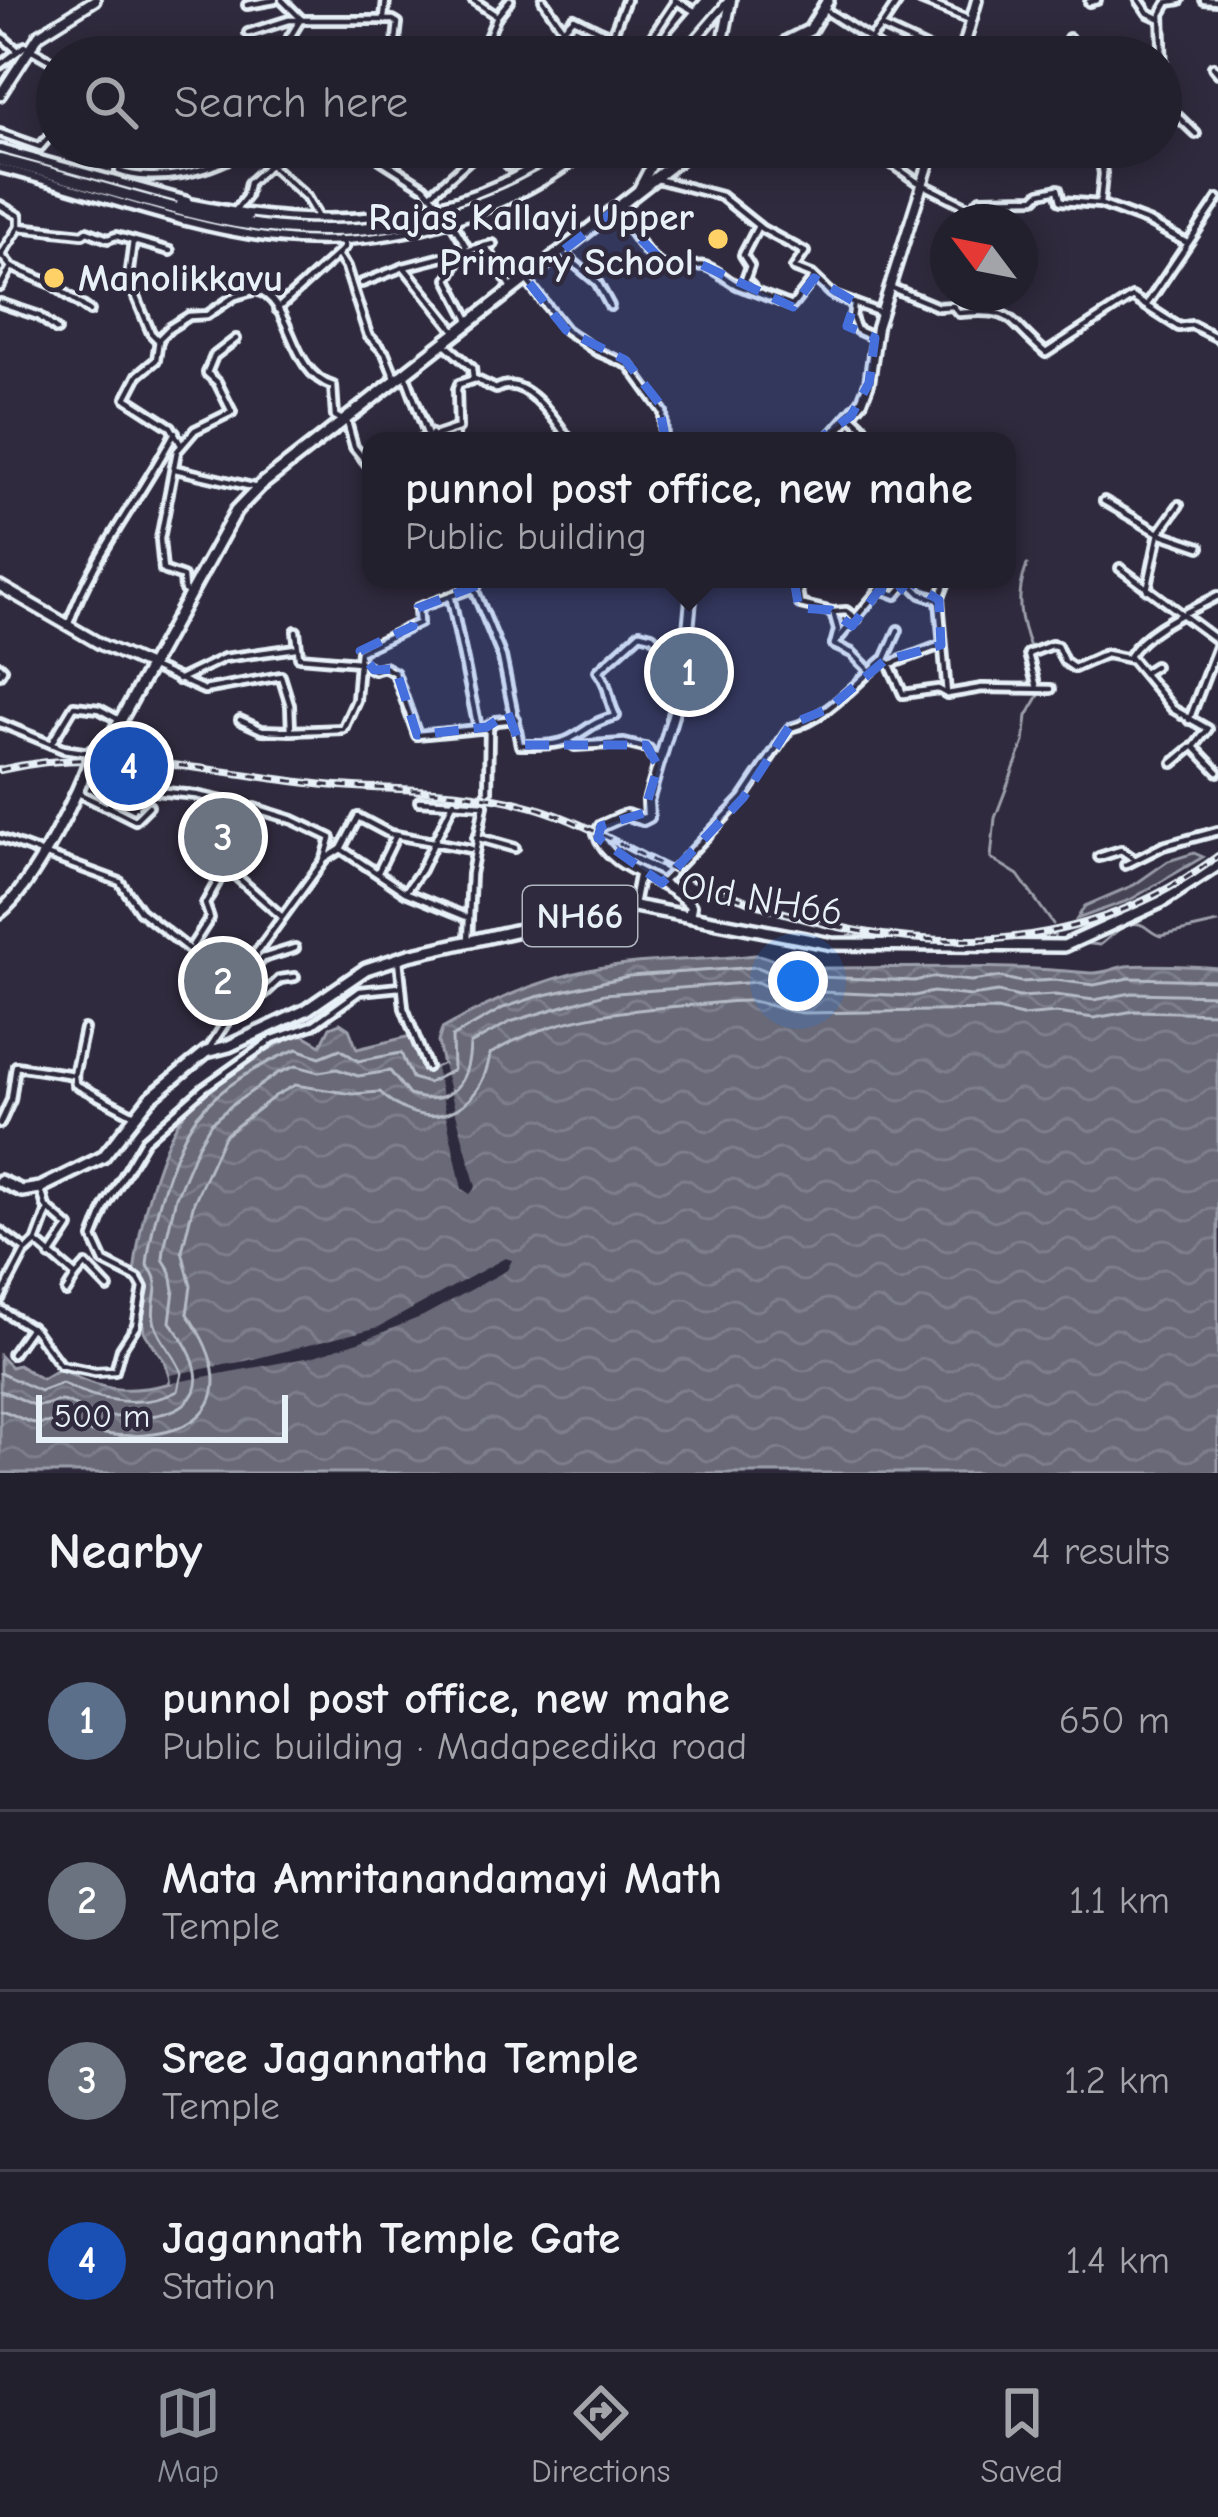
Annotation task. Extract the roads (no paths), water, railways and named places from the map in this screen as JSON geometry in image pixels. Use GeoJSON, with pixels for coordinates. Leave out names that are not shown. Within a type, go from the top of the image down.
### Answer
{"type":"FeatureCollection","features":[{"type":"Feature","properties":{"kind":"highway"},"geometry":{"type":"LineString","coordinates":[[683,36],[721,0]]}},
{"type":"Feature","properties":{"kind":"highway"},"geometry":{"type":"LineString","coordinates":[[693,36],[721,0]]}},
{"type":"Feature","properties":{"kind":"highway"},"geometry":{"type":"LineString","coordinates":[[0,158],[36,167]]}},
{"type":"Feature","properties":{"kind":"highway"},"geometry":{"type":"LineString","coordinates":[[0,158],[200,215],[288,229],[371,229],[416,223],[470,209],[553,168]]}},
{"type":"Feature","properties":{"kind":"highway"},"geometry":{"type":"LineString","coordinates":[[40,168],[249,216],[335,225],[411,218],[468,202],[541,168]]}},
{"type":"Feature","properties":{"kind":"main road"},"geometry":{"type":"LineString","coordinates":[[720,36],[721,0]]}},
{"type":"Feature","properties":{"kind":"main road"},"geometry":{"type":"LineString","coordinates":[[967,36],[977,0]]}},
{"type":"Feature","properties":{"kind":"main road"},"geometry":{"type":"LineString","coordinates":[[38,36],[92,1]]}},
{"type":"Feature","properties":{"kind":"main road"},"geometry":{"type":"LineString","coordinates":[[798,36],[810,30],[826,4]]}},
{"type":"Feature","properties":{"kind":"main road"},"geometry":{"type":"LineString","coordinates":[[0,94],[36,40]]}},
{"type":"Feature","properties":{"kind":"main road"},"geometry":{"type":"LineString","coordinates":[[638,193],[650,168]]}},
{"type":"Feature","properties":{"kind":"main road"},"geometry":{"type":"LineString","coordinates":[[0,912],[13,901],[43,853],[77,793],[92,754],[106,744],[121,721],[220,534],[257,488],[668,168]]}},
{"type":"Feature","properties":{"kind":"main road"},"geometry":{"type":"LineString","coordinates":[[836,432],[851,416],[869,383],[874,338],[928,168]]}},
{"type":"Feature","properties":{"kind":"main road"},"geometry":{"type":"LineString","coordinates":[[0,586],[68,627],[150,666]]}},
{"type":"Feature","properties":{"kind":"main road"},"geometry":{"type":"LineString","coordinates":[[689,918],[689,903],[605,850],[598,831],[626,814],[643,820],[649,817],[648,801],[685,668],[692,588]]}},
{"type":"Feature","properties":{"kind":"main road","name":"Old NH66"},"geometry":{"type":"LineString","coordinates":[[40,1188],[103,1156],[176,1074],[206,1052],[306,1010],[351,978],[400,959],[633,905],[855,946],[1064,946],[1161,902],[1218,865]]}},
{"type":"Feature","properties":{"kind":"main road"},"geometry":{"type":"LineString","coordinates":[[0,1181],[22,1191],[40,1188]]}},
{"type":"Feature","properties":{"kind":"street"},"geometry":{"type":"LineString","coordinates":[[247,4],[279,0],[301,19]]}},
{"type":"Feature","properties":{"kind":"street"},"geometry":{"type":"LineString","coordinates":[[384,20],[386,0]]}},
{"type":"Feature","properties":{"kind":"street"},"geometry":{"type":"LineString","coordinates":[[472,0],[497,16]]}},
{"type":"Feature","properties":{"kind":"street"},"geometry":{"type":"LineString","coordinates":[[489,36],[510,0]]}},
{"type":"Feature","properties":{"kind":"street"},"geometry":{"type":"LineString","coordinates":[[543,0],[568,36]]}},
{"type":"Feature","properties":{"kind":"street"},"geometry":{"type":"LineString","coordinates":[[612,36],[626,0]]}},
{"type":"Feature","properties":{"kind":"street"},"geometry":{"type":"LineString","coordinates":[[653,36],[675,0],[696,12]]}},
{"type":"Feature","properties":{"kind":"street"},"geometry":{"type":"LineString","coordinates":[[677,36],[696,12],[721,0]]}},
{"type":"Feature","properties":{"kind":"street"},"geometry":{"type":"LineString","coordinates":[[873,36],[898,0]]}},
{"type":"Feature","properties":{"kind":"street"},"geometry":{"type":"LineString","coordinates":[[920,0],[971,21]]}},
{"type":"Feature","properties":{"kind":"street"},"geometry":{"type":"LineString","coordinates":[[1139,0],[1148,13],[1161,19]]}},
{"type":"Feature","properties":{"kind":"street"},"geometry":{"type":"LineString","coordinates":[[1162,36],[1166,5],[1180,0]]}},
{"type":"Feature","properties":{"kind":"street"},"geometry":{"type":"LineString","coordinates":[[1204,0],[1218,1]]}},
{"type":"Feature","properties":{"kind":"street"},"geometry":{"type":"LineString","coordinates":[[826,4],[866,36]]}},
{"type":"Feature","properties":{"kind":"street"},"geometry":{"type":"LineString","coordinates":[[563,28],[574,18],[608,36]]}},
{"type":"Feature","properties":{"kind":"street"},"geometry":{"type":"LineString","coordinates":[[291,36],[301,19]]}},
{"type":"Feature","properties":{"kind":"street"},"geometry":{"type":"LineString","coordinates":[[248,33],[301,19],[384,20],[398,23],[396,36]]}},
{"type":"Feature","properties":{"kind":"street"},"geometry":{"type":"LineString","coordinates":[[881,27],[900,36]]}},
{"type":"Feature","properties":{"kind":"street"},"geometry":{"type":"LineString","coordinates":[[598,36],[602,32]]}},
{"type":"Feature","properties":{"kind":"street"},"geometry":{"type":"LineString","coordinates":[[0,34],[18,51]]}},
{"type":"Feature","properties":{"kind":"street"},"geometry":{"type":"LineString","coordinates":[[0,65],[18,51],[36,50]]}},
{"type":"Feature","properties":{"kind":"street"},"geometry":{"type":"LineString","coordinates":[[1182,120],[1196,134]]}},
{"type":"Feature","properties":{"kind":"street"},"geometry":{"type":"LineString","coordinates":[[0,133],[36,146]]}},
{"type":"Feature","properties":{"kind":"street"},"geometry":{"type":"LineString","coordinates":[[0,158],[36,166]]}},
{"type":"Feature","properties":{"kind":"street"},"geometry":{"type":"LineString","coordinates":[[0,158],[262,237],[339,239],[387,236],[451,220],[519,194],[564,168]]}},
{"type":"Feature","properties":{"kind":"street"},"geometry":{"type":"LineString","coordinates":[[44,168],[235,211],[320,221],[374,219],[441,206],[531,168]]}},
{"type":"Feature","properties":{"kind":"street"},"geometry":{"type":"LineString","coordinates":[[118,171],[164,177],[200,168]]}},
{"type":"Feature","properties":{"kind":"street"},"geometry":{"type":"LineString","coordinates":[[235,211],[249,183],[265,168]]}},
{"type":"Feature","properties":{"kind":"street"},"geometry":{"type":"LineString","coordinates":[[272,168],[306,197],[320,221]]}},
{"type":"Feature","properties":{"kind":"street"},"geometry":{"type":"LineString","coordinates":[[393,168],[441,206]]}},
{"type":"Feature","properties":{"kind":"street"},"geometry":{"type":"LineString","coordinates":[[431,194],[462,168]]}},
{"type":"Feature","properties":{"kind":"street"},"geometry":{"type":"LineString","coordinates":[[900,168],[971,209],[980,199],[1035,199],[1058,189],[1062,202],[1100,203],[1188,244]]}},
{"type":"Feature","properties":{"kind":"street"},"geometry":{"type":"LineString","coordinates":[[1100,203],[1102,168]]}},
{"type":"Feature","properties":{"kind":"street"},"geometry":{"type":"LineString","coordinates":[[656,178],[721,196],[758,226],[805,252],[794,268],[834,296],[881,313]]}},
{"type":"Feature","properties":{"kind":"street"},"geometry":{"type":"LineString","coordinates":[[1147,305],[1218,199]]}},
{"type":"Feature","properties":{"kind":"street"},"geometry":{"type":"LineString","coordinates":[[0,205],[19,216],[19,227],[0,258],[90,311]]}},
{"type":"Feature","properties":{"kind":"street"},"geometry":{"type":"LineString","coordinates":[[614,211],[645,251],[669,270],[700,264],[741,287],[752,287]]}},
{"type":"Feature","properties":{"kind":"street"},"geometry":{"type":"LineString","coordinates":[[451,220],[465,250],[448,279],[470,322]]}},
{"type":"Feature","properties":{"kind":"street"},"geometry":{"type":"LineString","coordinates":[[758,226],[743,255],[750,266],[745,280],[752,287],[792,306],[814,278]]}},
{"type":"Feature","properties":{"kind":"street"},"geometry":{"type":"LineString","coordinates":[[19,227],[87,231],[170,251]]}},
{"type":"Feature","properties":{"kind":"street"},"geometry":{"type":"LineString","coordinates":[[277,309],[346,246],[339,239]]}},
{"type":"Feature","properties":{"kind":"street"},"geometry":{"type":"LineString","coordinates":[[133,241],[128,278],[159,341]]}},
{"type":"Feature","properties":{"kind":"street"},"geometry":{"type":"LineString","coordinates":[[362,283],[489,245],[513,289]]}},
{"type":"Feature","properties":{"kind":"street"},"geometry":{"type":"LineString","coordinates":[[561,252],[597,282],[610,306]]}},
{"type":"Feature","properties":{"kind":"street"},"geometry":{"type":"LineString","coordinates":[[338,255],[368,335],[400,376],[428,432]]}},
{"type":"Feature","properties":{"kind":"street"},"geometry":{"type":"LineString","coordinates":[[404,267],[457,333]]}},
{"type":"Feature","properties":{"kind":"street"},"geometry":{"type":"LineString","coordinates":[[0,287],[11,268]]}},
{"type":"Feature","properties":{"kind":"street"},"geometry":{"type":"LineString","coordinates":[[526,279],[566,330],[596,351],[629,365],[663,412],[664,432]]}},
{"type":"Feature","properties":{"kind":"street"},"geometry":{"type":"LineString","coordinates":[[890,287],[938,307],[953,306],[958,313],[996,309],[1016,321],[1046,353],[1132,297],[1179,327],[1192,325],[1218,338]]}},
{"type":"Feature","properties":{"kind":"street"},"geometry":{"type":"LineString","coordinates":[[182,446],[175,432],[126,398],[138,375],[155,360],[159,341],[183,319],[207,314],[242,293],[263,290],[308,368],[333,386],[335,416],[345,420],[362,457]]}},
{"type":"Feature","properties":{"kind":"street"},"geometry":{"type":"LineString","coordinates":[[855,302],[852,318],[857,330],[874,338]]}},
{"type":"Feature","properties":{"kind":"street"},"geometry":{"type":"LineString","coordinates":[[0,303],[39,316],[57,330]]}},
{"type":"Feature","properties":{"kind":"street"},"geometry":{"type":"LineString","coordinates":[[190,594],[184,590],[183,577],[163,570],[160,538],[182,446],[209,421],[232,412],[217,382],[206,373],[214,356],[236,339]]}},
{"type":"Feature","properties":{"kind":"street"},"geometry":{"type":"LineString","coordinates":[[444,343],[472,368],[473,379]]}},
{"type":"Feature","properties":{"kind":"street"},"geometry":{"type":"LineString","coordinates":[[442,432],[458,428],[457,389],[473,379]]}},
{"type":"Feature","properties":{"kind":"street"},"geometry":{"type":"LineString","coordinates":[[473,379],[496,389],[520,385],[564,432]]}},
{"type":"Feature","properties":{"kind":"street"},"geometry":{"type":"LineString","coordinates":[[851,416],[864,428],[862,432]]}},
{"type":"Feature","properties":{"kind":"street"},"geometry":{"type":"LineString","coordinates":[[68,627],[90,573],[175,432]]}},
{"type":"Feature","properties":{"kind":"street"},"geometry":{"type":"LineString","coordinates":[[175,470],[257,488]]}},
{"type":"Feature","properties":{"kind":"street"},"geometry":{"type":"LineString","coordinates":[[1104,501],[1159,533],[1200,547]]}},
{"type":"Feature","properties":{"kind":"street"},"geometry":{"type":"LineString","coordinates":[[1148,590],[1159,533],[1179,505]]}},
{"type":"Feature","properties":{"kind":"street"},"geometry":{"type":"LineString","coordinates":[[1120,568],[1218,642],[1189,720]]}},
{"type":"Feature","properties":{"kind":"street"},"geometry":{"type":"LineString","coordinates":[[240,720],[262,730],[338,731],[347,727],[359,687],[360,651],[419,623],[416,609],[473,588]]}},
{"type":"Feature","properties":{"kind":"street"},"geometry":{"type":"LineString","coordinates":[[475,588],[498,644],[520,745],[568,741],[586,726],[616,716],[607,698],[606,681],[598,671],[644,631],[685,668]]}},
{"type":"Feature","properties":{"kind":"street"},"geometry":{"type":"LineString","coordinates":[[797,588],[800,604],[833,612],[846,610],[857,619]]}},
{"type":"Feature","properties":{"kind":"street"},"geometry":{"type":"LineString","coordinates":[[833,645],[880,589],[896,595],[901,588]]}},
{"type":"Feature","properties":{"kind":"street"},"geometry":{"type":"LineString","coordinates":[[915,588],[939,600]]}},
{"type":"Feature","properties":{"kind":"street"},"geometry":{"type":"LineString","coordinates":[[944,588],[939,600],[947,694]]}},
{"type":"Feature","properties":{"kind":"street"},"geometry":{"type":"LineString","coordinates":[[1130,659],[1132,649],[1218,596]]}},
{"type":"Feature","properties":{"kind":"street"},"geometry":{"type":"LineString","coordinates":[[451,598],[483,728]]}},
{"type":"Feature","properties":{"kind":"street"},"geometry":{"type":"LineString","coordinates":[[833,612],[838,630],[833,645]]}},
{"type":"Feature","properties":{"kind":"street"},"geometry":{"type":"LineString","coordinates":[[662,883],[743,798],[790,728],[803,726],[828,710],[869,670],[887,661],[898,630]]}},
{"type":"Feature","properties":{"kind":"street"},"geometry":{"type":"LineString","coordinates":[[296,631],[299,658],[359,662],[395,673],[417,735],[483,728],[516,719]]}},
{"type":"Feature","properties":{"kind":"street"},"geometry":{"type":"LineString","coordinates":[[833,645],[852,653],[869,670]]}},
{"type":"Feature","properties":{"kind":"street"},"geometry":{"type":"LineString","coordinates":[[887,661],[894,665],[941,645]]}},
{"type":"Feature","properties":{"kind":"street"},"geometry":{"type":"LineString","coordinates":[[887,661],[903,694],[938,688],[947,694],[982,688],[1043,689],[1028,655],[1051,645],[1058,646],[1064,661],[1074,668],[1106,654],[1130,659],[1162,698],[1208,731],[1173,763]]}},
{"type":"Feature","properties":{"kind":"street"},"geometry":{"type":"LineString","coordinates":[[178,680],[224,658],[296,648]]}},
{"type":"Feature","properties":{"kind":"street"},"geometry":{"type":"LineString","coordinates":[[150,666],[204,690],[281,676],[291,730]]}},
{"type":"Feature","properties":{"kind":"street"},"geometry":{"type":"LineString","coordinates":[[1144,673],[1155,666]]}},
{"type":"Feature","properties":{"kind":"street"},"geometry":{"type":"LineString","coordinates":[[51,744],[74,706],[99,709],[121,721]]}},
{"type":"Feature","properties":{"kind":"street"},"geometry":{"type":"LineString","coordinates":[[0,723],[51,744],[92,754]]}},
{"type":"Feature","properties":{"kind":"street"},"geometry":{"type":"LineString","coordinates":[[483,728],[490,731],[488,792]]}},
{"type":"Feature","properties":{"kind":"street"},"geometry":{"type":"LineString","coordinates":[[568,741],[574,746],[638,745],[661,758]]}},
{"type":"Feature","properties":{"kind":"street"},"geometry":{"type":"LineString","coordinates":[[1194,747],[1218,772]]}},
{"type":"Feature","properties":{"kind":"street"},"geometry":{"type":"LineString","coordinates":[[89,766],[106,775],[131,773]]}},
{"type":"Feature","properties":{"kind":"street"},"geometry":{"type":"LineString","coordinates":[[109,807],[125,788],[196,795],[249,814]]}},
{"type":"Feature","properties":{"kind":"street"},"geometry":{"type":"LineString","coordinates":[[77,793],[135,820],[148,806]]}},
{"type":"Feature","properties":{"kind":"street"},"geometry":{"type":"LineString","coordinates":[[419,801],[484,805],[474,849],[468,943]]}},
{"type":"Feature","properties":{"kind":"street"},"geometry":{"type":"LineString","coordinates":[[405,892],[454,801]]}},
{"type":"Feature","properties":{"kind":"street"},"geometry":{"type":"LineString","coordinates":[[190,948],[210,918],[205,904],[254,808],[331,838],[325,859],[257,952],[249,993],[206,1052]]}},
{"type":"Feature","properties":{"kind":"street"},"geometry":{"type":"LineString","coordinates":[[325,859],[341,849],[358,817],[396,835],[474,849]]}},
{"type":"Feature","properties":{"kind":"street"},"geometry":{"type":"LineString","coordinates":[[1125,865],[1172,842],[1218,831]]}},
{"type":"Feature","properties":{"kind":"street"},"geometry":{"type":"LineString","coordinates":[[378,872],[396,835]]}},
{"type":"Feature","properties":{"kind":"street"},"geometry":{"type":"LineString","coordinates":[[476,837],[515,848]]}},
{"type":"Feature","properties":{"kind":"street"},"geometry":{"type":"LineString","coordinates":[[0,838],[113,877],[151,922],[190,948],[238,1004]]}},
{"type":"Feature","properties":{"kind":"street"},"geometry":{"type":"LineString","coordinates":[[341,849],[405,892],[469,918]]}},
{"type":"Feature","properties":{"kind":"street"},"geometry":{"type":"LineString","coordinates":[[1099,857],[1121,850],[1135,859]]}},
{"type":"Feature","properties":{"kind":"street"},"geometry":{"type":"LineString","coordinates":[[227,868],[283,917]]}},
{"type":"Feature","properties":{"kind":"street"},"geometry":{"type":"LineString","coordinates":[[633,905],[640,887],[638,872]]}},
{"type":"Feature","properties":{"kind":"street"},"geometry":{"type":"LineString","coordinates":[[2,892],[13,901]]}},
{"type":"Feature","properties":{"kind":"street"},"geometry":{"type":"LineString","coordinates":[[255,968],[260,959],[295,948]]}},
{"type":"Feature","properties":{"kind":"street"},"geometry":{"type":"LineString","coordinates":[[399,982],[400,959]]}},
{"type":"Feature","properties":{"kind":"street"},"geometry":{"type":"LineString","coordinates":[[386,964],[399,982],[428,1067]]}},
{"type":"Feature","properties":{"kind":"street"},"geometry":{"type":"LineString","coordinates":[[249,993],[264,994],[280,980],[295,977]]}},
{"type":"Feature","properties":{"kind":"street"},"geometry":{"type":"LineString","coordinates":[[0,1309],[32,1327],[60,1365],[95,1372],[116,1369],[139,1316],[143,1286],[104,1262],[94,1246],[94,1233],[135,1154],[163,1123],[273,1039],[313,1025],[360,991],[399,982]]}},
{"type":"Feature","properties":{"kind":"street"},"geometry":{"type":"LineString","coordinates":[[84,1029],[75,1084],[136,1116]]}},
{"type":"Feature","properties":{"kind":"street"},"geometry":{"type":"LineString","coordinates":[[0,1124],[12,1091],[11,1068],[74,1075]]}},
{"type":"Feature","properties":{"kind":"street"},"geometry":{"type":"LineString","coordinates":[[0,1086],[12,1091]]}},
{"type":"Feature","properties":{"kind":"street"},"geometry":{"type":"LineString","coordinates":[[40,1188],[49,1210],[69,1227],[50,1256]]}},
{"type":"Feature","properties":{"kind":"street"},"geometry":{"type":"LineString","coordinates":[[0,1299],[26,1250],[36,1242],[49,1210]]}},
{"type":"Feature","properties":{"kind":"street"},"geometry":{"type":"LineString","coordinates":[[0,1231],[26,1250]]}},
{"type":"Feature","properties":{"kind":"street"},"geometry":{"type":"LineString","coordinates":[[36,1242],[76,1276]]}},
{"type":"Feature","properties":{"kind":"street"},"geometry":{"type":"LineString","coordinates":[[66,1292],[86,1265],[108,1288]]}},
{"type":"Feature","properties":{"kind":"street"},"geometry":{"type":"LineString","coordinates":[[12,1354],[32,1327]]}},
{"type":"Feature","properties":{"kind":"water"},"geometry":{"type":"Polygon","coordinates":[[[756,955],[799,968],[981,967],[1095,973],[1135,965],[1218,968],[1218,1473],[0,1473],[0,1356],[11,1367],[18,1365],[42,1379],[59,1369],[113,1388],[171,1383],[165,1362],[144,1332],[141,1306],[146,1281],[134,1274],[140,1233],[168,1141],[190,1106],[228,1073],[300,1033],[321,1045],[330,1027],[340,1023],[349,1029],[357,1049],[411,1036],[423,1071],[443,1065],[438,1042],[442,1029],[531,987],[601,967],[756,955]]]}},
{"type":"Feature","properties":{"kind":"waterway"},"geometry":{"type":"LineString","coordinates":[[1027,565],[1020,608],[1031,650]]}},
{"type":"Feature","properties":{"kind":"waterway"},"geometry":{"type":"LineString","coordinates":[[1033,655],[1042,690],[1027,716],[1024,742],[995,818],[991,858],[1018,875],[1053,924]]}},
{"type":"Feature","properties":{"kind":"waterway"},"geometry":{"type":"LineString","coordinates":[[1082,943],[1100,945],[1131,924],[1161,936],[1218,923]]}},
{"type":"Feature","properties":{"kind":"waterway"},"geometry":{"type":"LineString","coordinates":[[1054,934],[1055,939],[1066,942]]}},
{"type":"Feature","properties":{"kind":"railway"},"geometry":{"type":"LineString","coordinates":[[0,770],[41,763],[122,760],[507,801],[576,823],[678,873],[764,907],[898,937],[964,940],[1031,935],[1095,920],[1158,894],[1218,856]]}},
{"type":"Feature","properties":{"kind":"place","name":"Rajas Kallayi Upper Primary School"},"geometry":{"type":"Point","coordinates":[718,239]}},
{"type":"Feature","properties":{"kind":"place","name":"Manolikkavu"},"geometry":{"type":"Point","coordinates":[54,278]}},
{"type":"Feature","properties":{"kind":"place","name":"punnol post office, new mahe"},"geometry":{"type":"Point","coordinates":[689,672]}},
{"type":"Feature","properties":{"kind":"place","name":"Jagannath Temple Gate"},"geometry":{"type":"Point","coordinates":[129,766]}},
{"type":"Feature","properties":{"kind":"place","name":"Sree Jagannatha Temple"},"geometry":{"type":"Point","coordinates":[223,837]}},
{"type":"Feature","properties":{"kind":"place","name":"Mata Amritanandamayi Math"},"geometry":{"type":"Point","coordinates":[223,981]}}]}
